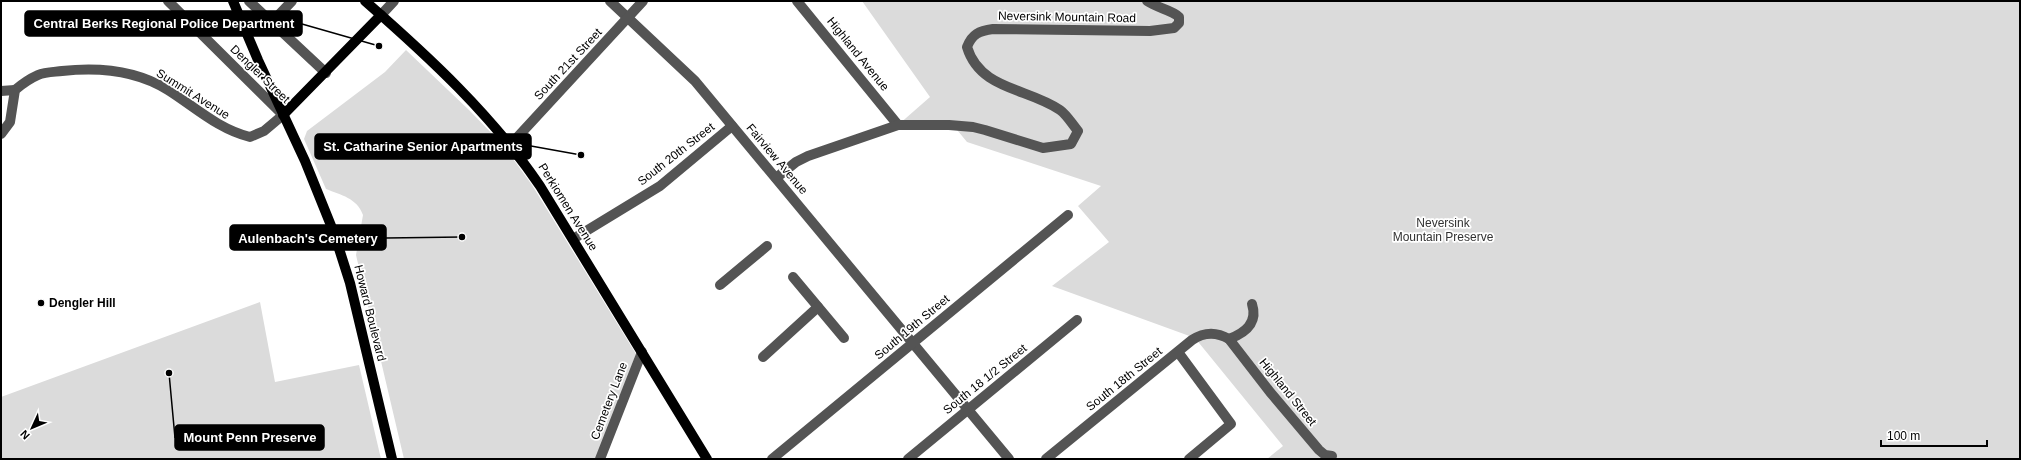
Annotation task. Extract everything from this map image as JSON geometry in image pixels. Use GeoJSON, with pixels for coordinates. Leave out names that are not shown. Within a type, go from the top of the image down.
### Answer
{"type":"FeatureCollection","features":[{"type":"Feature","properties":{"kind":"main road","name":"Howard Boulevard"},"geometry":{"type":"LineString","coordinates":[[233,1],[313,181],[343,260],[392,459]]}},
{"type":"Feature","properties":{"kind":"main road","name":"Perkiomen Avenue"},"geometry":{"type":"LineString","coordinates":[[365,1],[446,75],[511,144],[540,186],[573,239],[707,459]]}},
{"type":"Feature","properties":{"kind":"main road"},"geometry":{"type":"LineString","coordinates":[[283,115],[382,15]]}},
{"type":"Feature","properties":{"kind":"street","name":"Dengler Street"},"geometry":{"type":"LineString","coordinates":[[168,1],[283,115]]}},
{"type":"Feature","properties":{"kind":"street"},"geometry":{"type":"LineString","coordinates":[[248,1],[303,50],[326,73]]}},
{"type":"Feature","properties":{"kind":"street"},"geometry":{"type":"LineString","coordinates":[[272,22],[292,1]]}},
{"type":"Feature","properties":{"kind":"street"},"geometry":{"type":"LineString","coordinates":[[382,15],[394,1]]}},
{"type":"Feature","properties":{"kind":"street","name":"Fairview Avenue"},"geometry":{"type":"LineString","coordinates":[[610,1],[695,80],[1008,459]]}},
{"type":"Feature","properties":{"kind":"street","name":"South 21st Street"},"geometry":{"type":"LineString","coordinates":[[511,144],[643,1]]}},
{"type":"Feature","properties":{"kind":"street","name":"Highland Avenue"},"geometry":{"type":"LineString","coordinates":[[797,1],[898,125]]}},
{"type":"Feature","properties":{"kind":"street","name":"Neversink Mountain Road"},"geometry":{"type":"LineString","coordinates":[[898,125],[949,124],[979,128],[1043,148],[1071,144],[1078,131],[1065,114],[1050,105],[993,80],[979,71],[970,60],[966,47],[976,32],[997,28],[1150,31],[1174,28],[1179,23],[1179,17],[1175,13],[1156,7],[1147,1]]}},
{"type":"Feature","properties":{"kind":"street","name":"Summit Avenue"},"geometry":{"type":"LineString","coordinates":[[14,90],[39,74],[76,69],[100,70],[128,74],[152,82],[167,90],[229,131],[250,137],[264,131],[283,115]]}},
{"type":"Feature","properties":{"kind":"street"},"geometry":{"type":"LineString","coordinates":[[1,91],[14,90],[10,122],[1,134]]}},
{"type":"Feature","properties":{"kind":"street"},"geometry":{"type":"LineString","coordinates":[[776,178],[796,162],[808,156],[898,125]]}},
{"type":"Feature","properties":{"kind":"street","name":"South 20th Street"},"geometry":{"type":"LineString","coordinates":[[573,239],[660,186],[732,126]]}},
{"type":"Feature","properties":{"kind":"street","name":"South 19th Street"},"geometry":{"type":"LineString","coordinates":[[777,457],[1068,215]]}},
{"type":"Feature","properties":{"kind":"street"},"geometry":{"type":"LineString","coordinates":[[720,285],[767,246]]}},
{"type":"Feature","properties":{"kind":"street"},"geometry":{"type":"LineString","coordinates":[[793,277],[844,338]]}},
{"type":"Feature","properties":{"kind":"street"},"geometry":{"type":"LineString","coordinates":[[1226,337],[1242,334],[1250,325],[1255,313],[1252,304]]}},
{"type":"Feature","properties":{"kind":"street"},"geometry":{"type":"LineString","coordinates":[[763,356],[818,307]]}},
{"type":"Feature","properties":{"kind":"street","name":"South 18 1/2 Street"},"geometry":{"type":"LineString","coordinates":[[908,459],[1077,320]]}},
{"type":"Feature","properties":{"kind":"street","name":"South 18th Street"},"geometry":{"type":"LineString","coordinates":[[1046,459],[1198,336],[1210,333],[1226,337]]}},
{"type":"Feature","properties":{"kind":"street","name":"Highland Street"},"geometry":{"type":"LineString","coordinates":[[1226,337],[1319,450],[1325,455],[1332,456]]}},
{"type":"Feature","properties":{"kind":"street","name":"Cemetery Lane"},"geometry":{"type":"LineString","coordinates":[[600,459],[642,352]]}},
{"type":"Feature","properties":{"kind":"street"},"geometry":{"type":"LineString","coordinates":[[1178,352],[1231,424],[1188,459]]}},
{"type":"Feature","properties":{"kind":"green space","name":"Neversink Mountain Preserve"},"geometry":{"type":"Polygon","coordinates":[[[862,1],[2020,1],[2020,459],[1267,459],[1283,446],[1195,338],[1052,286],[1109,242],[1078,206],[1101,186],[967,142],[953,125],[898,125],[930,97],[862,1]]]}},
{"type":"Feature","properties":{"kind":"green space"},"geometry":{"type":"Polygon","coordinates":[[[406,50],[469,110],[503,145],[532,185],[636,354],[596,459],[404,459],[356,255],[363,215],[353,201],[343,195],[326,189],[304,139],[307,131],[385,72],[406,50]]]}},
{"type":"Feature","properties":{"kind":"green space"},"geometry":{"type":"Polygon","coordinates":[[[260,302],[275,382],[359,365],[381,459],[1,459],[1,397],[260,302]]]}},
{"type":"Feature","properties":{"kind":"place","name":"Central Berks Regional Police Department"},"geometry":{"type":"Point","coordinates":[379,46]}},
{"type":"Feature","properties":{"kind":"place","name":"St. Catharine Senior Apartments"},"geometry":{"type":"Point","coordinates":[581,155]}},
{"type":"Feature","properties":{"kind":"place","name":"Aulenbach's Cemetery"},"geometry":{"type":"Point","coordinates":[462,237]}},
{"type":"Feature","properties":{"kind":"place","name":"Dengler Hill"},"geometry":{"type":"Point","coordinates":[41,303]}},
{"type":"Feature","properties":{"kind":"place","name":"Mount Penn Preserve"},"geometry":{"type":"Point","coordinates":[169,373]}}]}
